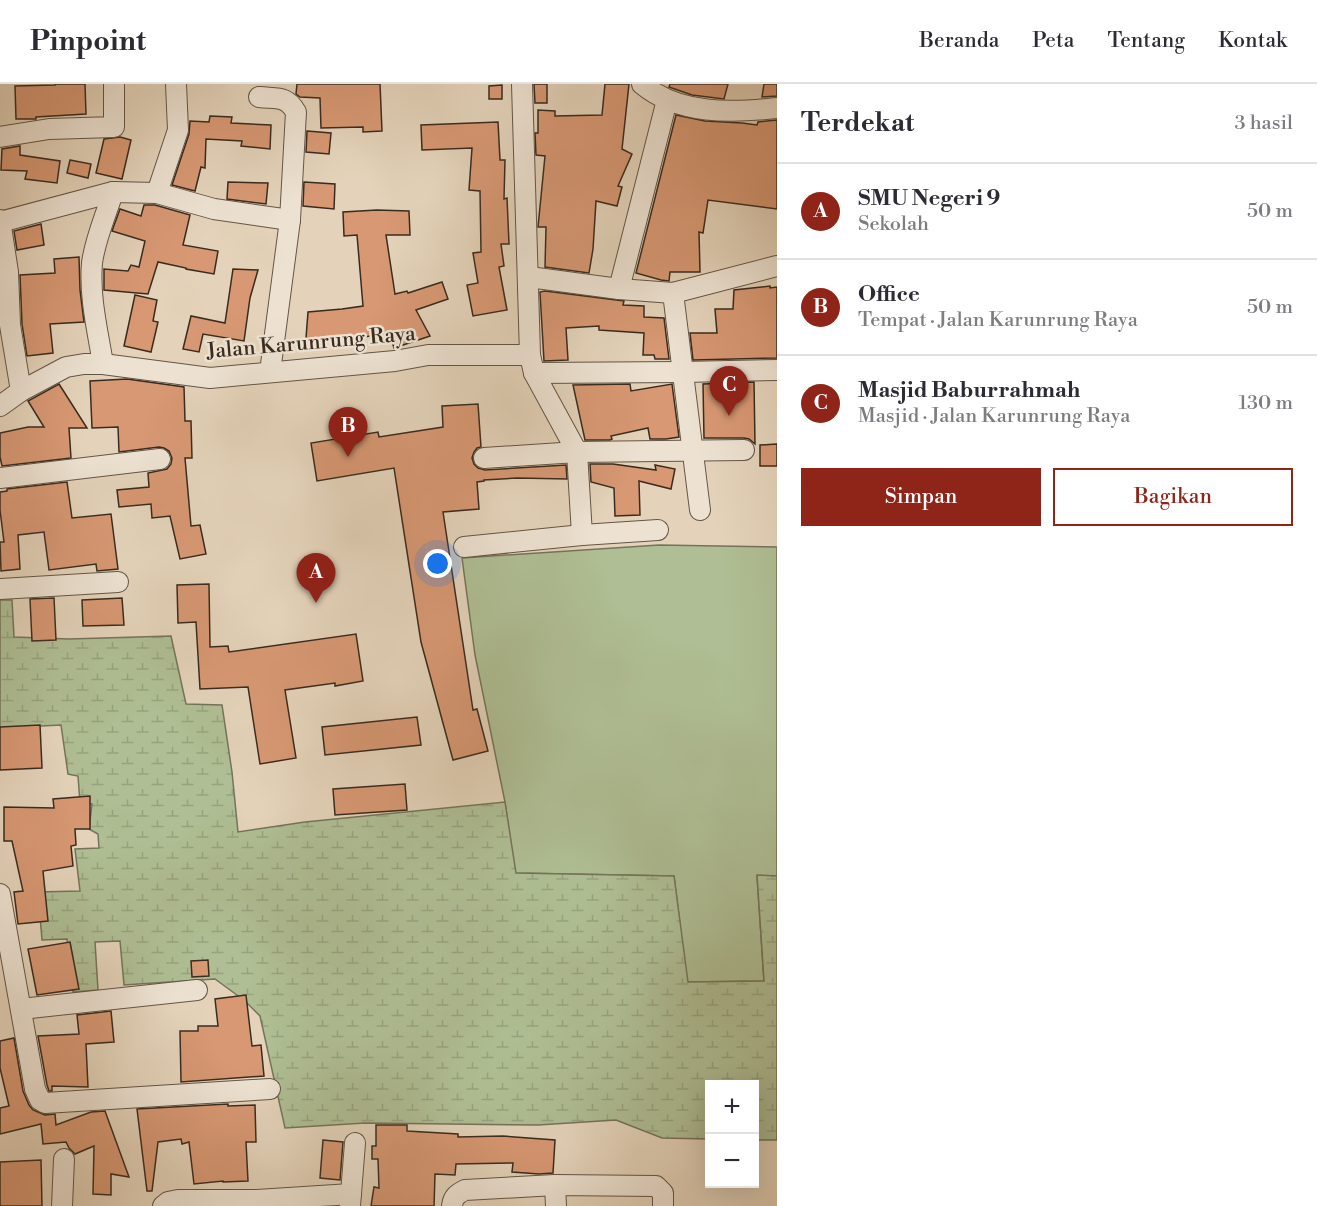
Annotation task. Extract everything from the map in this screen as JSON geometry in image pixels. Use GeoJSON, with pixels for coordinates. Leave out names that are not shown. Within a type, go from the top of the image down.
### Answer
{"type":"FeatureCollection","features":[{"type":"Feature","properties":{"kind":"street"},"geometry":{"type":"LineString","coordinates":[[0,137],[49,129],[114,127],[114,84]]}},
{"type":"Feature","properties":{"kind":"street"},"geometry":{"type":"LineString","coordinates":[[157,193],[178,130],[176,84]]}},
{"type":"Feature","properties":{"kind":"street"},"geometry":{"type":"LineString","coordinates":[[522,84],[532,364],[577,452],[582,535]]}},
{"type":"Feature","properties":{"kind":"street"},"geometry":{"type":"LineString","coordinates":[[642,84],[648,90],[667,100],[718,111],[777,108]]}},
{"type":"Feature","properties":{"kind":"street"},"geometry":{"type":"LineString","coordinates":[[259,98],[286,100],[291,103],[296,112],[290,220],[270,372]]}},
{"type":"Feature","properties":{"kind":"street"},"geometry":{"type":"LineString","coordinates":[[619,289],[667,100]]}},
{"type":"Feature","properties":{"kind":"street"},"geometry":{"type":"LineString","coordinates":[[104,364],[91,288],[92,262],[113,192]]}},
{"type":"Feature","properties":{"kind":"street"},"geometry":{"type":"LineString","coordinates":[[21,391],[10,326],[8,272],[0,221],[113,192],[157,193],[214,209],[290,220]]}},
{"type":"Feature","properties":{"kind":"street"},"geometry":{"type":"LineString","coordinates":[[529,277],[619,289],[673,293],[777,267]]}},
{"type":"Feature","properties":{"kind":"street"},"geometry":{"type":"LineString","coordinates":[[673,293],[700,510]]}},
{"type":"Feature","properties":{"kind":"street","name":"Jalan Karunrung Raya"},"geometry":{"type":"LineString","coordinates":[[0,406],[21,391],[66,367],[84,364],[104,364],[210,378],[395,361],[428,355],[532,364],[682,372],[777,370]]}},
{"type":"Feature","properties":{"kind":"street"},"geometry":{"type":"LineString","coordinates":[[484,458],[577,452],[744,450]]}},
{"type":"Feature","properties":{"kind":"street"},"geometry":{"type":"LineString","coordinates":[[0,478],[160,459]]}},
{"type":"Feature","properties":{"kind":"street"},"geometry":{"type":"LineString","coordinates":[[464,547],[658,530]]}},
{"type":"Feature","properties":{"kind":"street"},"geometry":{"type":"LineString","coordinates":[[0,589],[118,582]]}},
{"type":"Feature","properties":{"kind":"street"},"geometry":{"type":"LineString","coordinates":[[0,894],[35,1089],[40,1100],[45,1102],[270,1089]]}},
{"type":"Feature","properties":{"kind":"street"},"geometry":{"type":"LineString","coordinates":[[21,1009],[197,990]]}},
{"type":"Feature","properties":{"kind":"street"},"geometry":{"type":"LineString","coordinates":[[163,1206],[168,1202],[178,1200],[256,1203],[351,1200],[355,1143]]}},
{"type":"Feature","properties":{"kind":"street"},"geometry":{"type":"LineString","coordinates":[[62,1206],[64,1159]]}},
{"type":"Feature","properties":{"kind":"street"},"geometry":{"type":"LineString","coordinates":[[452,1206],[452,1199],[465,1190],[555,1185],[656,1186],[663,1193],[663,1206]]}},
{"type":"Feature","properties":{"kind":"street"},"geometry":{"type":"LineString","coordinates":[[555,1185],[556,1206]]}},
{"type":"Feature","properties":{"kind":"green space"},"geometry":{"type":"Polygon","coordinates":[[[659,545],[777,547],[777,876],[757,876],[764,981],[687,982],[674,876],[515,873],[505,802],[475,655],[462,558],[659,545]]]}},
{"type":"Feature","properties":{"kind":"green space"},"geometry":{"type":"Polygon","coordinates":[[[0,600],[12,600],[14,637],[69,639],[171,636],[186,704],[222,705],[238,832],[305,822],[505,802],[516,873],[674,876],[688,982],[764,981],[757,875],[777,876],[777,1140],[759,1140],[759,1080],[705,1080],[705,1139],[662,1138],[616,1120],[538,1125],[365,1123],[285,1128],[260,1016],[245,1001],[215,979],[124,985],[120,941],[95,942],[98,990],[73,992],[67,939],[42,940],[38,892],[80,891],[75,849],[99,848],[98,834],[89,829],[92,804],[80,803],[78,776],[68,774],[61,725],[0,728],[0,600]]]}},
{"type":"Feature","properties":{"kind":"building"},"geometry":{"type":"Polygon","coordinates":[[[85,84],[86,114],[16,119],[15,86],[85,84]]]}},
{"type":"Feature","properties":{"kind":"building"},"geometry":{"type":"Polygon","coordinates":[[[297,84],[380,84],[382,131],[363,132],[363,127],[321,128],[320,98],[300,97],[296,94],[297,84]]]}},
{"type":"Feature","properties":{"kind":"building"},"geometry":{"type":"Polygon","coordinates":[[[534,84],[547,84],[547,103],[535,103],[534,84]]]}},
{"type":"Feature","properties":{"kind":"building"},"geometry":{"type":"Polygon","coordinates":[[[605,84],[629,84],[622,149],[632,154],[618,186],[622,187],[617,206],[596,201],[589,273],[545,267],[546,227],[538,227],[545,156],[536,155],[535,133],[538,133],[538,110],[555,111],[555,116],[602,115],[605,84]]]}},
{"type":"Feature","properties":{"kind":"building"},"geometry":{"type":"Polygon","coordinates":[[[670,84],[728,84],[724,99],[692,95],[669,87],[670,84]]]}},
{"type":"Feature","properties":{"kind":"building"},"geometry":{"type":"Polygon","coordinates":[[[764,84],[777,84],[777,96],[762,97],[764,84]]]}},
{"type":"Feature","properties":{"kind":"building"},"geometry":{"type":"Polygon","coordinates":[[[502,85],[502,99],[489,99],[489,86],[502,85]]]}},
{"type":"Feature","properties":{"kind":"building"},"geometry":{"type":"Polygon","coordinates":[[[676,115],[705,121],[757,125],[758,122],[777,120],[777,209],[708,200],[703,233],[699,232],[700,272],[670,272],[669,281],[636,273],[676,115]]]}},
{"type":"Feature","properties":{"kind":"building"},"geometry":{"type":"Polygon","coordinates":[[[210,116],[232,117],[231,123],[271,125],[270,149],[241,146],[242,141],[206,139],[205,168],[201,167],[195,191],[172,185],[189,134],[190,121],[209,122],[210,116]]]}},
{"type":"Feature","properties":{"kind":"building"},"geometry":{"type":"Polygon","coordinates":[[[498,122],[500,160],[505,160],[504,199],[507,198],[509,244],[501,244],[504,266],[499,267],[507,310],[473,316],[467,285],[478,283],[473,253],[481,252],[480,191],[469,190],[472,148],[422,150],[421,125],[498,122]]]}},
{"type":"Feature","properties":{"kind":"building"},"geometry":{"type":"Polygon","coordinates":[[[307,131],[331,133],[329,154],[306,152],[307,131]]]}},
{"type":"Feature","properties":{"kind":"building"},"geometry":{"type":"Polygon","coordinates":[[[120,137],[131,140],[122,179],[96,173],[104,139],[120,137]]]}},
{"type":"Feature","properties":{"kind":"building"},"geometry":{"type":"Polygon","coordinates":[[[20,146],[20,155],[60,161],[57,183],[25,179],[27,171],[1,170],[2,149],[20,146]]]}},
{"type":"Feature","properties":{"kind":"building"},"geometry":{"type":"Polygon","coordinates":[[[70,160],[91,164],[88,178],[67,173],[70,160]]]}},
{"type":"Feature","properties":{"kind":"building"},"geometry":{"type":"Polygon","coordinates":[[[228,182],[268,183],[266,204],[227,199],[228,182]]]}},
{"type":"Feature","properties":{"kind":"building"},"geometry":{"type":"Polygon","coordinates":[[[304,182],[335,184],[334,209],[303,206],[304,182]]]}},
{"type":"Feature","properties":{"kind":"building"},"geometry":{"type":"Polygon","coordinates":[[[144,205],[155,205],[190,215],[183,245],[218,251],[214,274],[158,262],[148,294],[104,290],[104,269],[128,271],[131,265],[139,267],[145,241],[112,231],[120,209],[141,216],[144,205]]]}},
{"type":"Feature","properties":{"kind":"building"},"geometry":{"type":"Polygon","coordinates":[[[409,211],[410,235],[386,235],[395,294],[407,291],[408,293],[442,282],[448,299],[416,310],[430,336],[394,348],[391,338],[372,343],[370,336],[351,339],[306,338],[308,312],[363,306],[357,235],[344,236],[343,212],[409,211]]]}},
{"type":"Feature","properties":{"kind":"building"},"geometry":{"type":"Polygon","coordinates":[[[41,224],[44,245],[17,250],[14,231],[41,224]]]}},
{"type":"Feature","properties":{"kind":"building"},"geometry":{"type":"Polygon","coordinates":[[[79,257],[84,322],[50,324],[53,353],[27,356],[22,324],[20,275],[55,273],[54,259],[79,257]]]}},
{"type":"Feature","properties":{"kind":"building"},"geometry":{"type":"Polygon","coordinates":[[[233,269],[258,270],[250,298],[244,341],[203,334],[199,352],[183,349],[191,316],[225,323],[233,269]]]}},
{"type":"Feature","properties":{"kind":"building"},"geometry":{"type":"Polygon","coordinates":[[[770,286],[770,288],[777,287],[777,358],[693,360],[690,333],[717,333],[715,309],[733,309],[734,290],[770,286]]]}},
{"type":"Feature","properties":{"kind":"building"},"geometry":{"type":"Polygon","coordinates":[[[540,292],[624,301],[623,305],[644,306],[644,317],[664,318],[669,359],[655,359],[654,355],[643,355],[644,333],[599,330],[599,326],[566,328],[568,360],[544,361],[540,292]]]}},
{"type":"Feature","properties":{"kind":"building"},"geometry":{"type":"Polygon","coordinates":[[[135,295],[157,300],[153,321],[158,322],[151,352],[124,346],[135,295]]]}},
{"type":"Feature","properties":{"kind":"building"},"geometry":{"type":"Polygon","coordinates":[[[127,379],[184,387],[185,421],[191,421],[192,458],[185,458],[191,526],[200,525],[206,554],[180,559],[170,516],[152,518],[151,504],[119,507],[117,490],[149,487],[148,473],[167,469],[172,458],[169,451],[159,447],[119,452],[118,427],[92,428],[90,381],[127,379]]]}},
{"type":"Feature","properties":{"kind":"building"},"geometry":{"type":"Polygon","coordinates":[[[754,382],[755,444],[744,438],[704,438],[703,384],[754,382]]]}},
{"type":"Feature","properties":{"kind":"building"},"geometry":{"type":"Polygon","coordinates":[[[59,384],[87,428],[69,428],[71,458],[2,466],[0,433],[28,427],[44,427],[28,401],[59,384]]]}},
{"type":"Feature","properties":{"kind":"building"},"geometry":{"type":"Polygon","coordinates":[[[630,384],[631,391],[672,384],[679,437],[650,439],[648,428],[611,436],[610,440],[585,440],[573,385],[630,384]]]}},
{"type":"Feature","properties":{"kind":"building"},"geometry":{"type":"Polygon","coordinates":[[[478,404],[481,447],[477,448],[472,458],[478,468],[485,470],[566,465],[567,479],[484,480],[477,482],[479,509],[443,512],[473,710],[477,709],[488,751],[453,760],[421,642],[394,468],[317,481],[311,443],[378,432],[379,437],[443,427],[442,406],[478,404]]]}},
{"type":"Feature","properties":{"kind":"building"},"geometry":{"type":"Polygon","coordinates":[[[777,444],[777,466],[760,466],[760,445],[777,444]]]}},
{"type":"Feature","properties":{"kind":"building"},"geometry":{"type":"Polygon","coordinates":[[[590,464],[613,464],[656,470],[655,465],[675,469],[671,489],[639,481],[640,515],[615,516],[614,488],[591,482],[590,464]]]}},
{"type":"Feature","properties":{"kind":"building"},"geometry":{"type":"Polygon","coordinates":[[[67,482],[72,518],[111,514],[118,569],[97,571],[96,564],[49,570],[44,532],[18,535],[20,569],[1,571],[0,542],[4,542],[0,492],[7,491],[7,489],[67,482]]]}},
{"type":"Feature","properties":{"kind":"building"},"geometry":{"type":"Polygon","coordinates":[[[209,584],[210,647],[228,646],[229,652],[356,634],[363,681],[285,690],[296,758],[260,764],[248,687],[200,689],[196,622],[178,623],[177,585],[209,584]]]}},
{"type":"Feature","properties":{"kind":"building"},"geometry":{"type":"Polygon","coordinates":[[[54,598],[56,640],[32,641],[30,599],[54,598]]]}},
{"type":"Feature","properties":{"kind":"building"},"geometry":{"type":"Polygon","coordinates":[[[122,598],[124,625],[83,626],[82,600],[122,598]]]}},
{"type":"Feature","properties":{"kind":"building"},"geometry":{"type":"Polygon","coordinates":[[[417,717],[421,745],[325,755],[322,727],[417,717]]]}},
{"type":"Feature","properties":{"kind":"building"},"geometry":{"type":"Polygon","coordinates":[[[40,725],[42,768],[0,770],[0,727],[40,725]]]}},
{"type":"Feature","properties":{"kind":"building"},"geometry":{"type":"Polygon","coordinates":[[[405,784],[407,810],[335,815],[333,789],[405,784]]]}},
{"type":"Feature","properties":{"kind":"building"},"geometry":{"type":"Polygon","coordinates":[[[90,796],[90,829],[75,829],[76,845],[71,846],[73,866],[43,871],[48,921],[18,924],[14,892],[23,891],[12,841],[4,841],[4,807],[54,808],[53,799],[90,796]]]}},
{"type":"Feature","properties":{"kind":"building"},"geometry":{"type":"Polygon","coordinates":[[[70,942],[79,989],[37,995],[28,949],[70,942]]]}},
{"type":"Feature","properties":{"kind":"building"},"geometry":{"type":"Polygon","coordinates":[[[208,960],[209,976],[192,977],[191,961],[208,960]]]}},
{"type":"Feature","properties":{"kind":"building"},"geometry":{"type":"Polygon","coordinates":[[[246,995],[252,1046],[261,1045],[264,1076],[181,1082],[180,1031],[198,1031],[198,1026],[218,1026],[215,999],[246,995]]]}},
{"type":"Feature","properties":{"kind":"building"},"geometry":{"type":"Polygon","coordinates":[[[111,1011],[114,1042],[86,1044],[88,1087],[52,1086],[52,1091],[49,1091],[38,1036],[79,1034],[77,1015],[111,1011]]]}},
{"type":"Feature","properties":{"kind":"building"},"geometry":{"type":"Polygon","coordinates":[[[14,1038],[23,1091],[33,1110],[45,1115],[55,1114],[56,1125],[91,1112],[105,1111],[129,1177],[111,1174],[111,1195],[93,1194],[94,1146],[75,1154],[66,1142],[43,1144],[41,1124],[0,1134],[0,1108],[9,1106],[0,1068],[0,1041],[14,1038]]]}},
{"type":"Feature","properties":{"kind":"building"},"geometry":{"type":"Polygon","coordinates":[[[228,1104],[228,1106],[255,1105],[256,1142],[246,1142],[248,1181],[194,1184],[189,1142],[182,1144],[181,1139],[158,1142],[152,1191],[147,1191],[137,1109],[228,1104]]]}},
{"type":"Feature","properties":{"kind":"building"},"geometry":{"type":"Polygon","coordinates":[[[376,1125],[407,1125],[407,1131],[458,1134],[458,1137],[503,1136],[555,1140],[553,1173],[512,1172],[513,1163],[456,1164],[455,1175],[435,1174],[434,1206],[371,1206],[374,1187],[379,1188],[378,1159],[372,1159],[372,1146],[376,1146],[376,1125]]]}},
{"type":"Feature","properties":{"kind":"building"},"geometry":{"type":"Polygon","coordinates":[[[323,1140],[343,1142],[340,1180],[320,1178],[323,1140]]]}},
{"type":"Feature","properties":{"kind":"building"},"geometry":{"type":"Polygon","coordinates":[[[41,1160],[42,1206],[0,1206],[0,1162],[41,1160]]]}},
{"type":"Feature","properties":{"kind":"place","name":"Masjid Baburrahmah"},"geometry":{"type":"Point","coordinates":[729,416]}},
{"type":"Feature","properties":{"kind":"place","name":"Office"},"geometry":{"type":"Point","coordinates":[348,457]}},
{"type":"Feature","properties":{"kind":"place","name":"SMU Negeri 9"},"geometry":{"type":"Point","coordinates":[316,603]}}]}
